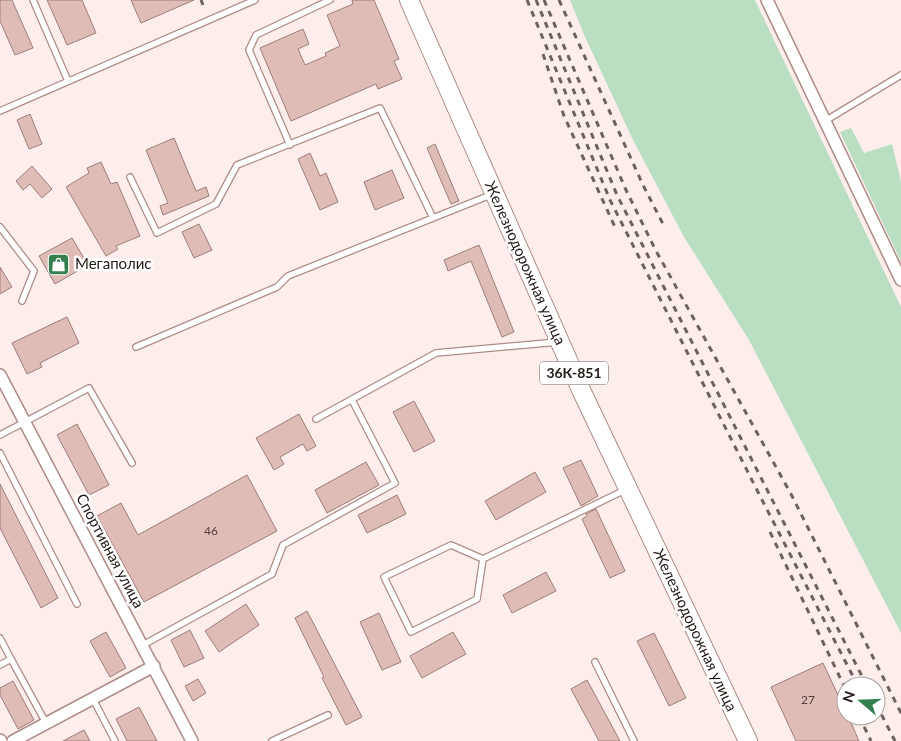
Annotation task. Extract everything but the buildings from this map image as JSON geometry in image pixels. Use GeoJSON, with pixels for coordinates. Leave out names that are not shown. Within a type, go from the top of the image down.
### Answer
{"type":"FeatureCollection","features":[{"type":"Feature","properties":{"kind":"main road","name":"Железнодорожная улица"},"geometry":{"type":"LineString","coordinates":[[409,0],[560,341],[748,741]]}},
{"type":"Feature","properties":{"kind":"street"},"geometry":{"type":"LineString","coordinates":[[767,0],[901,280]]}},
{"type":"Feature","properties":{"kind":"street","name":"Спортивная улица"},"geometry":{"type":"LineString","coordinates":[[0,375],[192,741]]}},
{"type":"Feature","properties":{"kind":"street"},"geometry":{"type":"LineString","coordinates":[[13,741],[154,666]]}},
{"type":"Feature","properties":{"kind":"lane"},"geometry":{"type":"LineString","coordinates":[[34,0],[68,81]]}},
{"type":"Feature","properties":{"kind":"lane"},"geometry":{"type":"LineString","coordinates":[[0,111],[255,0]]}},
{"type":"Feature","properties":{"kind":"lane"},"geometry":{"type":"LineString","coordinates":[[290,145],[249,50],[256,35],[330,0]]}},
{"type":"Feature","properties":{"kind":"lane"},"geometry":{"type":"LineString","coordinates":[[825,121],[901,75]]}},
{"type":"Feature","properties":{"kind":"lane"},"geometry":{"type":"LineString","coordinates":[[130,177],[157,233],[216,204],[237,165],[380,108],[433,218]]}},
{"type":"Feature","properties":{"kind":"lane"},"geometry":{"type":"LineString","coordinates":[[136,347],[277,287],[288,276],[494,194]]}},
{"type":"Feature","properties":{"kind":"lane"},"geometry":{"type":"LineString","coordinates":[[0,227],[34,271],[22,301]]}},
{"type":"Feature","properties":{"kind":"lane"},"geometry":{"type":"LineString","coordinates":[[316,419],[436,353],[560,341]]}},
{"type":"Feature","properties":{"kind":"lane"},"geometry":{"type":"LineString","coordinates":[[0,435],[89,388],[132,463]]}},
{"type":"Feature","properties":{"kind":"lane"},"geometry":{"type":"LineString","coordinates":[[143,645],[272,574],[283,545],[395,482],[352,400]]}},
{"type":"Feature","properties":{"kind":"lane"},"geometry":{"type":"LineString","coordinates":[[0,453],[77,604]]}},
{"type":"Feature","properties":{"kind":"lane"},"geometry":{"type":"LineString","coordinates":[[483,559],[477,599],[411,632],[384,577],[451,545],[483,559],[628,488]]}},
{"type":"Feature","properties":{"kind":"lane"},"geometry":{"type":"LineString","coordinates":[[0,638],[46,724]]}},
{"type":"Feature","properties":{"kind":"lane"},"geometry":{"type":"LineString","coordinates":[[0,665],[11,659]]}},
{"type":"Feature","properties":{"kind":"lane"},"geometry":{"type":"LineString","coordinates":[[595,662],[634,741]]}},
{"type":"Feature","properties":{"kind":"lane"},"geometry":{"type":"LineString","coordinates":[[93,699],[114,741]]}},
{"type":"Feature","properties":{"kind":"lane"},"geometry":{"type":"LineString","coordinates":[[272,741],[328,715]]}},
{"type":"Feature","properties":{"kind":"green space"},"geometry":{"type":"Polygon","coordinates":[[[570,0],[755,0],[901,307],[901,633],[749,340],[684,237],[634,142],[585,37],[570,0]]]}},
{"type":"Feature","properties":{"kind":"green space"},"geometry":{"type":"Polygon","coordinates":[[[851,128],[864,153],[892,144],[901,182],[901,262],[840,132],[851,128]]]}},
{"type":"Feature","properties":{"kind":"railway"},"geometry":{"type":"LineString","coordinates":[[201,0],[203,5]]}},
{"type":"Feature","properties":{"kind":"railway"},"geometry":{"type":"LineString","coordinates":[[527,0],[610,200],[853,676]]}},
{"type":"Feature","properties":{"kind":"railway"},"geometry":{"type":"LineString","coordinates":[[536,0],[617,195],[862,676]]}},
{"type":"Feature","properties":{"kind":"railway"},"geometry":{"type":"LineString","coordinates":[[544,0],[626,190],[655,249],[791,494],[901,713]]}},
{"type":"Feature","properties":{"kind":"railway"},"geometry":{"type":"LineString","coordinates":[[559,0],[643,185],[663,224]]}},
{"type":"Feature","properties":{"kind":"railway"},"geometry":{"type":"LineString","coordinates":[[543,54],[564,116],[615,227]]}},
{"type":"Feature","properties":{"kind":"railway"},"geometry":{"type":"LineString","coordinates":[[770,532],[839,676]]}},
{"type":"Feature","properties":{"kind":"railway"},"geometry":{"type":"LineString","coordinates":[[886,723],[895,741]]}},
{"type":"Feature","properties":{"kind":"railway"},"geometry":{"type":"LineString","coordinates":[[864,726],[871,741]]}},
{"type":"Feature","properties":{"kind":"place","name":"Мегаполис"},"geometry":{"type":"Point","coordinates":[59,264]}}]}
